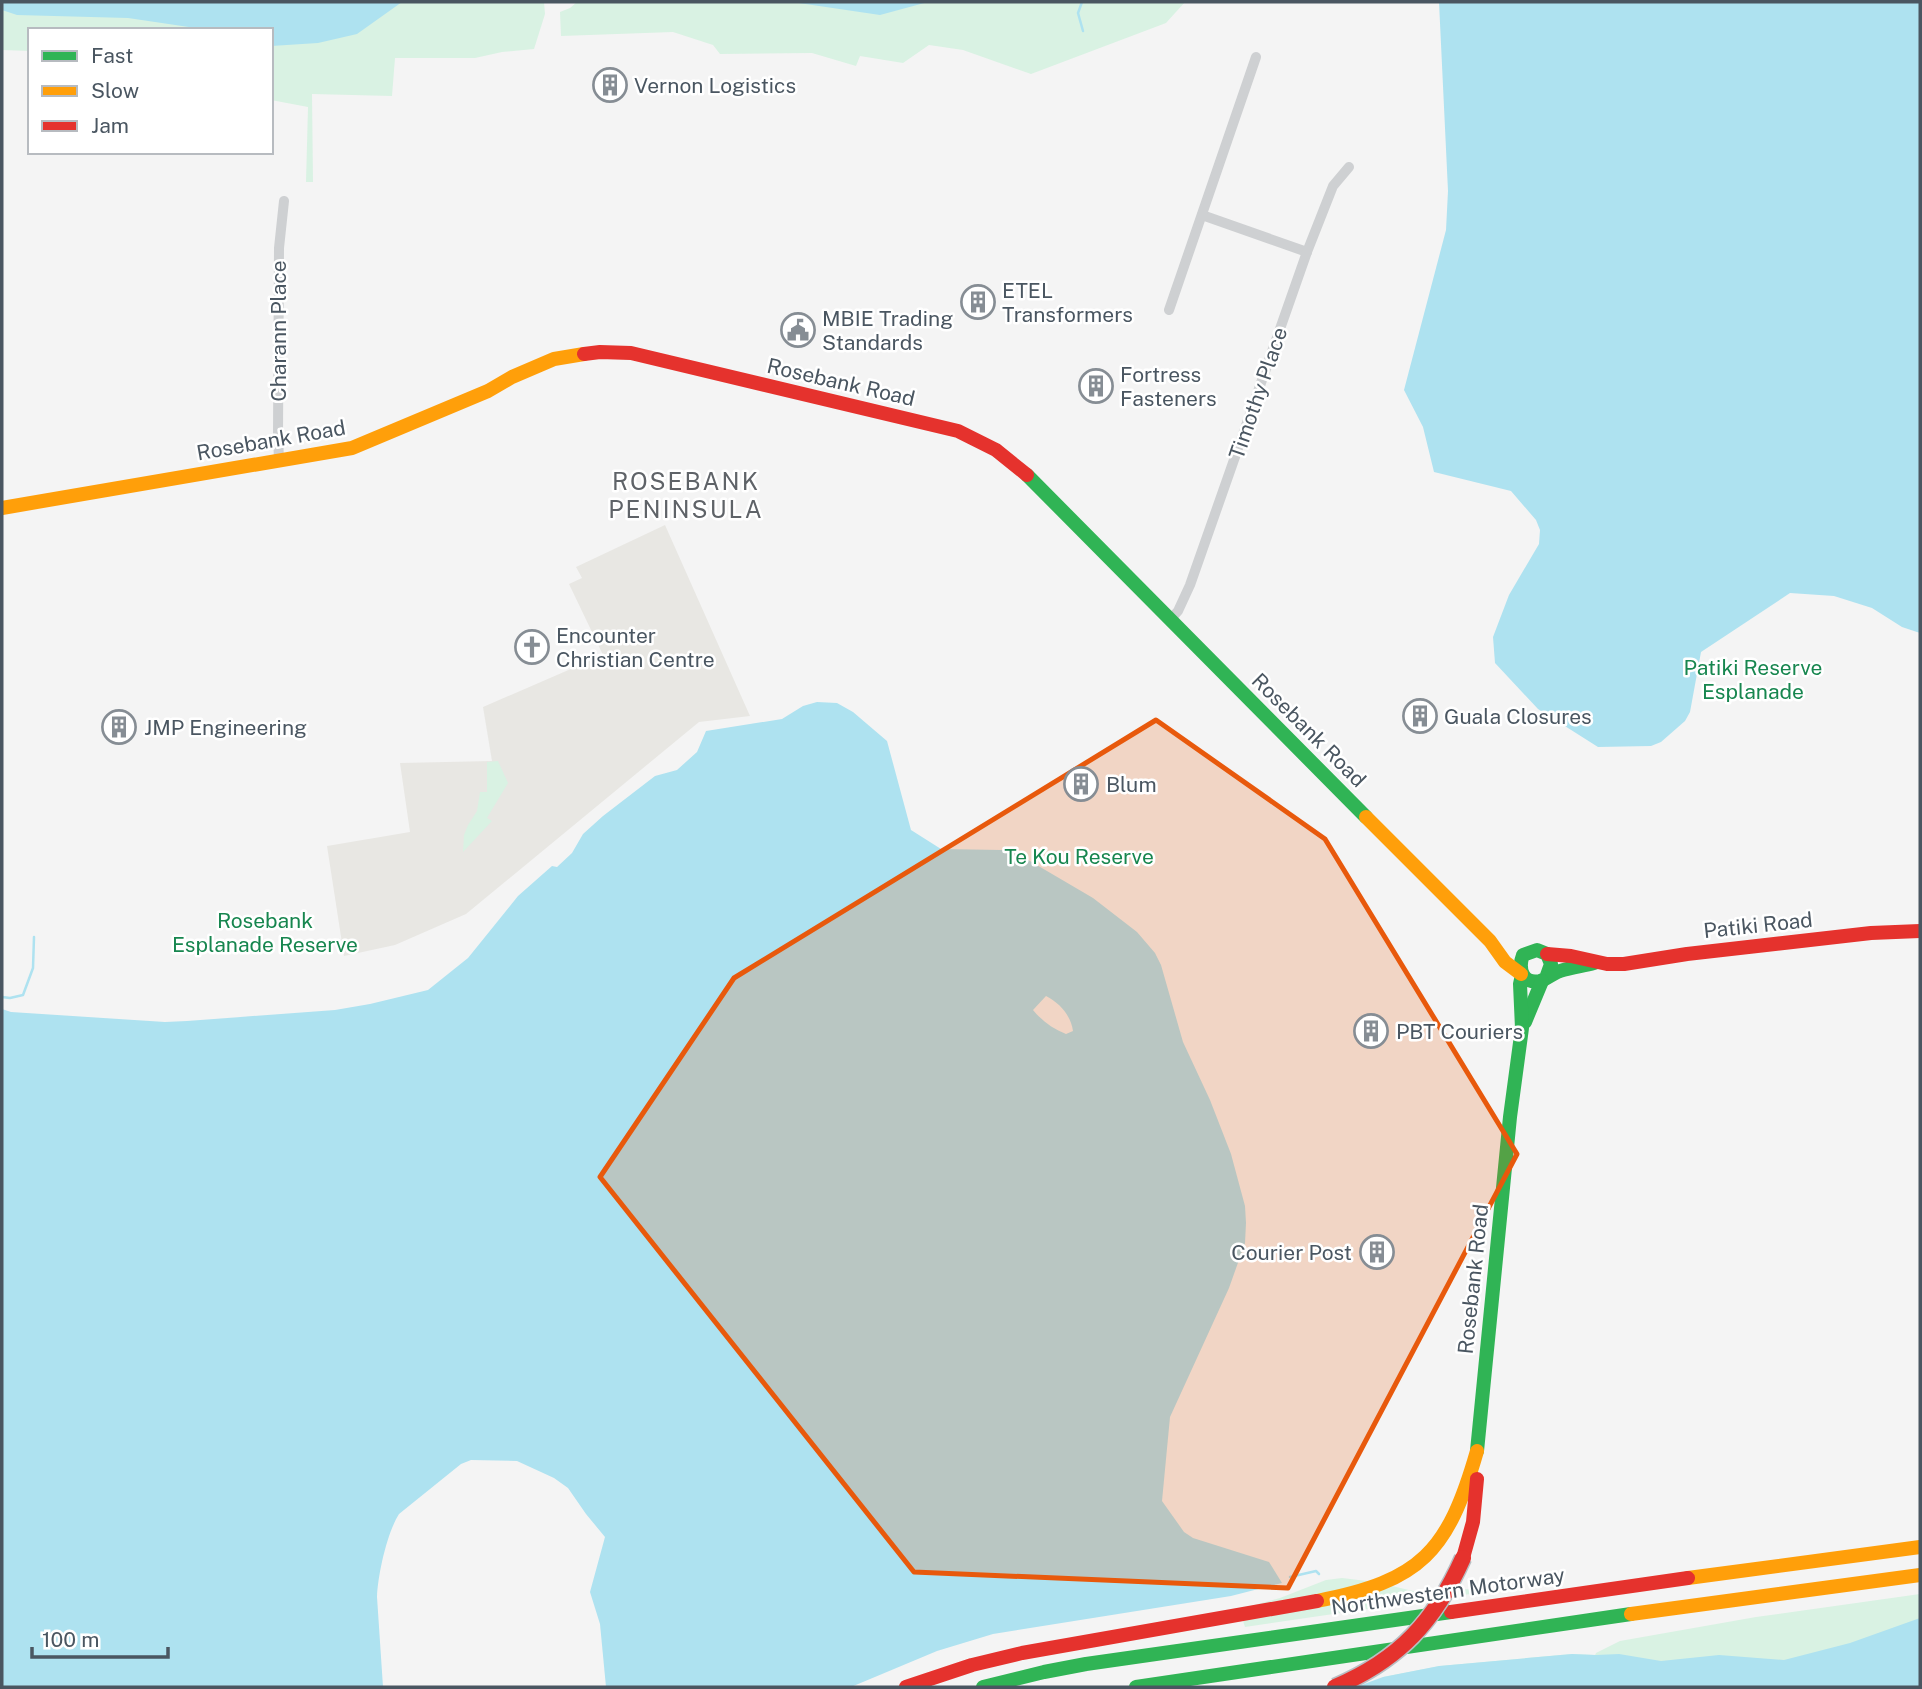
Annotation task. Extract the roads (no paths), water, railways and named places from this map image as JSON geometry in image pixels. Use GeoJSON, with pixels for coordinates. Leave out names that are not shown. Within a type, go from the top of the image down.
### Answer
{"type":"FeatureCollection","features":[{"type":"Feature","properties":{"kind":"main road","name":"Rosebank Road"},"geometry":{"type":"LineString","coordinates":[[2,508],[365,444],[488,391],[512,377],[554,359],[585,353],[631,353],[958,431],[985,442],[1029,477],[1490,941],[1505,962],[1522,975],[1522,1028],[1510,1117],[1477,1451]]}},
{"type":"Feature","properties":{"kind":"main road","name":"Patiki Road"},"geometry":{"type":"LineString","coordinates":[[1547,954],[1607,964],[1624,964],[1871,933],[1920,931]]}},
{"type":"Feature","properties":{"kind":"main road","name":"Rosebank Road"},"geometry":{"type":"LineString","coordinates":[[1490,941],[1523,956]]}},
{"type":"Feature","properties":{"kind":"main road"},"geometry":{"type":"LineString","coordinates":[[1534,950],[1541,950],[1547,954],[1552,964],[1550,974],[1544,979],[1530,981],[1522,975],[1519,968],[1523,956],[1534,950]]}},
{"type":"Feature","properties":{"kind":"main road","name":"Patiki Road"},"geometry":{"type":"LineString","coordinates":[[1544,979],[1560,971],[1600,961]]}},
{"type":"Feature","properties":{"kind":"main road","name":"Rosebank Road"},"geometry":{"type":"LineString","coordinates":[[1522,1028],[1544,979]]}},
{"type":"Feature","properties":{"kind":"main road"},"geometry":{"type":"LineString","coordinates":[[1335,1687],[1370,1671],[1392,1656],[1410,1641],[1440,1604],[1463,1558],[1473,1522],[1477,1451]]}},
{"type":"Feature","properties":{"kind":"main road"},"geometry":{"type":"LineString","coordinates":[[906,1687],[959,1668],[1039,1649],[1283,1608],[1370,1589],[1404,1574],[1438,1544],[1463,1500],[1477,1451]]}},
{"type":"Feature","properties":{"kind":"main road","name":"Northwestern Motorway"},"geometry":{"type":"LineString","coordinates":[[983,1687],[1086,1664],[1920,1547]]}},
{"type":"Feature","properties":{"kind":"main road"},"geometry":{"type":"LineString","coordinates":[[1136,1687],[1920,1575]]}},
{"type":"Feature","properties":{"kind":"street"},"geometry":{"type":"LineString","coordinates":[[1169,310],[1256,57]]}},
{"type":"Feature","properties":{"kind":"street","name":"Timothy Place"},"geometry":{"type":"LineString","coordinates":[[1170,620],[1177,613],[1190,585],[1307,252],[1333,186],[1349,167]]}},
{"type":"Feature","properties":{"kind":"street","name":"Charann Place"},"geometry":{"type":"LineString","coordinates":[[279,461],[279,248],[284,201]]}},
{"type":"Feature","properties":{"kind":"street"},"geometry":{"type":"LineString","coordinates":[[1202,215],[1307,252]]}},
{"type":"Feature","properties":{"kind":"water"},"geometry":{"type":"Polygon","coordinates":[[[2,2],[402,2],[357,34],[318,43],[273,46],[273,28],[196,28],[128,18],[17,15],[2,10],[2,2]]]}},
{"type":"Feature","properties":{"kind":"water"},"geometry":{"type":"Polygon","coordinates":[[[792,2],[928,2],[880,15],[792,2]]]}},
{"type":"Feature","properties":{"kind":"water"},"geometry":{"type":"Polygon","coordinates":[[[1439,2],[1920,2],[1920,633],[1902,627],[1872,608],[1834,596],[1790,593],[1701,652],[1690,712],[1685,721],[1661,742],[1651,746],[1598,747],[1538,709],[1495,663],[1493,637],[1509,595],[1539,544],[1540,530],[1536,520],[1511,491],[1434,472],[1423,427],[1404,390],[1446,230],[1448,191],[1439,2]]]}},
{"type":"Feature","properties":{"kind":"water"},"geometry":{"type":"Polygon","coordinates":[[[817,702],[837,703],[853,712],[887,741],[911,830],[941,849],[1002,850],[1018,854],[1093,898],[1137,932],[1155,953],[1161,965],[1183,1042],[1231,1154],[1245,1206],[1246,1223],[1245,1243],[1229,1288],[1170,1417],[1162,1501],[1184,1532],[1193,1538],[1269,1562],[1282,1583],[1231,1596],[993,1634],[937,1651],[851,1687],[606,1687],[600,1624],[590,1592],[605,1537],[568,1488],[554,1478],[517,1461],[471,1460],[461,1464],[399,1514],[391,1532],[381,1566],[377,1597],[383,1687],[2,1687],[2,1009],[11,1012],[165,1022],[335,1010],[428,990],[468,958],[518,896],[552,866],[557,867],[572,853],[583,834],[603,816],[655,776],[677,770],[697,752],[706,731],[782,719],[803,706],[817,702]],[[1046,996],[1033,1010],[1057,1030],[1066,1034],[1073,1031],[1067,1015],[1046,996]]]}},
{"type":"Feature","properties":{"kind":"water"},"geometry":{"type":"Polygon","coordinates":[[[1920,1618],[1920,1687],[1356,1687],[1383,1677],[1439,1666],[1572,1654],[1619,1654],[1661,1661],[1719,1655],[1784,1660],[1850,1643],[1920,1618]]]}},
{"type":"Feature","properties":{"kind":"waterway"},"geometry":{"type":"LineString","coordinates":[[1082,2],[1078,13],[1083,31]]}},
{"type":"Feature","properties":{"kind":"waterway"},"geometry":{"type":"LineString","coordinates":[[2,997],[23,995],[33,968],[34,937]]}},
{"type":"Feature","properties":{"kind":"waterway"},"geometry":{"type":"LineString","coordinates":[[1290,1577],[1316,1571],[1319,1574]]}},
{"type":"Feature","properties":{"kind":"place","name":"Vernon Logistics"},"geometry":{"type":"Point","coordinates":[610,85]}},
{"type":"Feature","properties":{"kind":"place","name":"ETEL Transformers"},"geometry":{"type":"Point","coordinates":[978,302]}},
{"type":"Feature","properties":{"kind":"place","name":"MBIE Trading Standards"},"geometry":{"type":"Point","coordinates":[798,330]}},
{"type":"Feature","properties":{"kind":"place","name":"Fortress Fasteners"},"geometry":{"type":"Point","coordinates":[1096,386]}},
{"type":"Feature","properties":{"kind":"place","name":"Encounter Christian Centre"},"geometry":{"type":"Point","coordinates":[532,647]}},
{"type":"Feature","properties":{"kind":"place","name":"Guala Closures"},"geometry":{"type":"Point","coordinates":[1420,716]}},
{"type":"Feature","properties":{"kind":"place","name":"JMP Engineering"},"geometry":{"type":"Point","coordinates":[119,727]}},
{"type":"Feature","properties":{"kind":"place","name":"Blum"},"geometry":{"type":"Point","coordinates":[1081,784]}},
{"type":"Feature","properties":{"kind":"place","name":"PBT Couriers"},"geometry":{"type":"Point","coordinates":[1371,1031]}},
{"type":"Feature","properties":{"kind":"place","name":"Courier Post"},"geometry":{"type":"Point","coordinates":[1377,1252]}},
{"type":"Feature","properties":{"kind":"district","name":"ROSEBANK PENINSULA"},"geometry":{"type":"Point","coordinates":[686,495]}},
{"type":"Feature","properties":{"kind":"park label","name":"Patiki Reserve Esplanade"},"geometry":{"type":"Point","coordinates":[1753,679]}},
{"type":"Feature","properties":{"kind":"park label","name":"Te Kou Reserve"},"geometry":{"type":"Point","coordinates":[1079,856]}},
{"type":"Feature","properties":{"kind":"park label","name":"Rosebank Esplanade Reserve"},"geometry":{"type":"Point","coordinates":[265,932]}}]}
